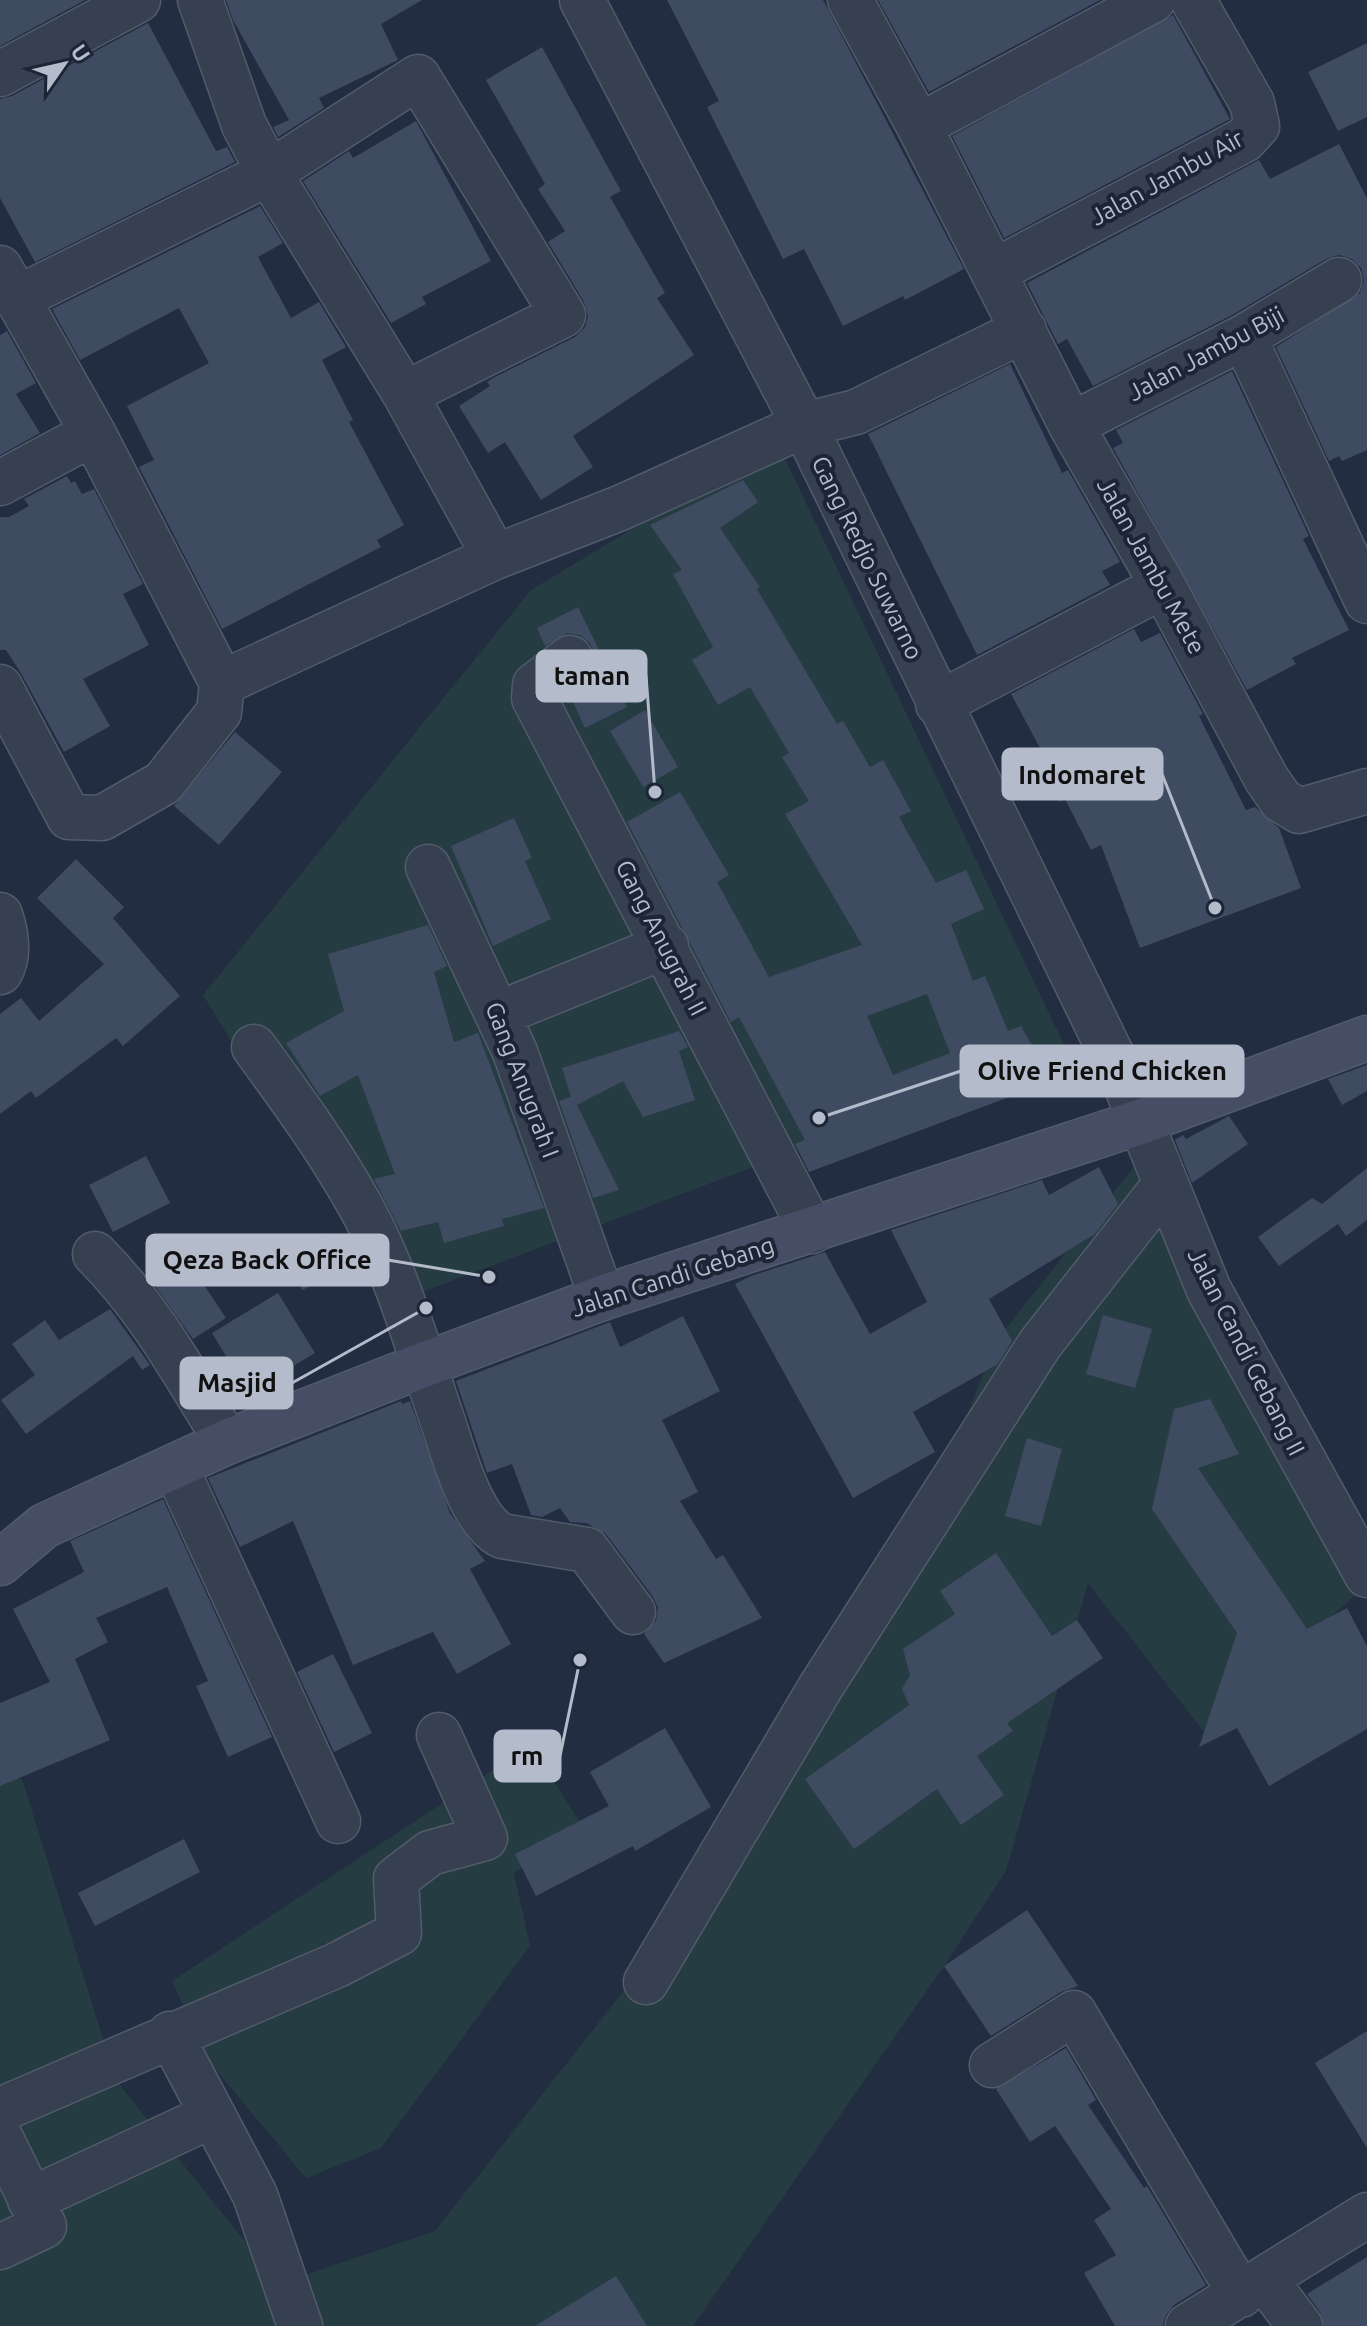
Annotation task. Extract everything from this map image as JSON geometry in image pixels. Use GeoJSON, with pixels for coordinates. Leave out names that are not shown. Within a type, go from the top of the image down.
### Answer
{"type":"FeatureCollection","features":[{"type":"Feature","properties":{"kind":"main road","name":"Jalan Candi Gebang"},"geometry":{"type":"LineString","coordinates":[[0,1563],[44,1526],[227,1442],[423,1365],[602,1298],[1140,1122],[1367,1038]]}},
{"type":"Feature","properties":{"kind":"street"},"geometry":{"type":"LineString","coordinates":[[0,74],[138,0]]}},
{"type":"Feature","properties":{"kind":"street"},"geometry":{"type":"LineString","coordinates":[[200,0],[244,125],[269,173],[405,394],[495,557]]}},
{"type":"Feature","properties":{"kind":"street","name":"Gang Redjo Suwarno"},"geometry":{"type":"LineString","coordinates":[[582,0],[804,425],[1123,1078],[1140,1122]]}},
{"type":"Feature","properties":{"kind":"street","name":"Jalan Jambu Mete"},"geometry":{"type":"LineString","coordinates":[[850,0],[919,126],[1071,425],[1281,800],[1299,811],[1367,791]]}},
{"type":"Feature","properties":{"kind":"street"},"geometry":{"type":"LineString","coordinates":[[919,126],[1153,0]]}},
{"type":"Feature","properties":{"kind":"street","name":"Jalan Jambu Air"},"geometry":{"type":"LineString","coordinates":[[993,272],[1244,140],[1257,126],[1252,103],[1193,0]]}},
{"type":"Feature","properties":{"kind":"street"},"geometry":{"type":"LineString","coordinates":[[0,687],[69,817],[102,818],[163,783],[219,712],[222,683],[93,433],[8,284],[269,173],[417,77],[563,315],[405,394]]}},
{"type":"Feature","properties":{"kind":"street","name":"Jalan Jambu Biji"},"geometry":{"type":"LineString","coordinates":[[1071,425],[1244,337],[1339,280]]}},
{"type":"Feature","properties":{"kind":"street"},"geometry":{"type":"LineString","coordinates":[[222,683],[495,557],[620,508],[804,425],[856,412],[1024,330]]}},
{"type":"Feature","properties":{"kind":"street"},"geometry":{"type":"LineString","coordinates":[[1244,337],[1367,601]]}},
{"type":"Feature","properties":{"kind":"street"},"geometry":{"type":"LineString","coordinates":[[0,483],[93,433]]}},
{"type":"Feature","properties":{"kind":"street"},"geometry":{"type":"LineString","coordinates":[[938,704],[1163,586]]}},
{"type":"Feature","properties":{"kind":"street","name":"Gang Anugrah II"},"geometry":{"type":"LineString","coordinates":[[570,658],[535,685],[534,698],[666,946],[783,1183],[812,1231]]}},
{"type":"Feature","properties":{"kind":"street","name":"Gang Anugrah I"},"geometry":{"type":"LineString","coordinates":[[428,867],[515,1052],[602,1298]]}},
{"type":"Feature","properties":{"kind":"street"},"geometry":{"type":"LineString","coordinates":[[0,915],[6,932],[4,965],[0,972]]}},
{"type":"Feature","properties":{"kind":"street"},"geometry":{"type":"LineString","coordinates":[[498,1014],[666,946]]}},
{"type":"Feature","properties":{"kind":"street"},"geometry":{"type":"LineString","coordinates":[[254,1047],[298,1106],[363,1211],[416,1334],[423,1365],[462,1479],[492,1531],[587,1550],[633,1612]]}},
{"type":"Feature","properties":{"kind":"street","name":"Jalan Candi Gebang II"},"geometry":{"type":"LineString","coordinates":[[1140,1122],[1209,1290],[1367,1575]]}},
{"type":"Feature","properties":{"kind":"street"},"geometry":{"type":"LineString","coordinates":[[646,1982],[820,1688],[1040,1344],[1164,1186]]}},
{"type":"Feature","properties":{"kind":"street"},"geometry":{"type":"LineString","coordinates":[[95,1254],[130,1288],[173,1350],[227,1442]]}},
{"type":"Feature","properties":{"kind":"street"},"geometry":{"type":"LineString","coordinates":[[175,1466],[338,1821]]}},
{"type":"Feature","properties":{"kind":"street"},"geometry":{"type":"LineString","coordinates":[[0,2110],[170,2034],[337,1965],[399,1933],[396,1879],[430,1853],[485,1838],[439,1735]]}},
{"type":"Feature","properties":{"kind":"street"},"geometry":{"type":"LineString","coordinates":[[992,2065],[1074,2013],[1253,2288],[1300,2326]]}},
{"type":"Feature","properties":{"kind":"street"},"geometry":{"type":"LineString","coordinates":[[170,2034],[255,2195],[300,2326]]}},
{"type":"Feature","properties":{"kind":"street"},"geometry":{"type":"LineString","coordinates":[[30,2200],[213,2115]]}},
{"type":"Feature","properties":{"kind":"street"},"geometry":{"type":"LineString","coordinates":[[0,2137],[44,2226],[0,2247]]}},
{"type":"Feature","properties":{"kind":"street"},"geometry":{"type":"LineString","coordinates":[[1188,2326],[1367,2215]]}},
{"type":"Feature","properties":{"kind":"green space"},"geometry":{"type":"Polygon","coordinates":[[[777,442],[1066,1049],[393,1303],[203,995],[531,590],[777,442]]]}},
{"type":"Feature","properties":{"kind":"green space"},"geometry":{"type":"Polygon","coordinates":[[[1151,1145],[1198,1275],[1264,1437],[1364,1587],[1204,1732],[1088,1583],[1006,1871],[944,1966],[693,2326],[0,2326],[0,1773],[22,1779],[116,2080],[279,2284],[435,2231],[695,1900],[934,1499],[996,1341],[1151,1145]]]}},
{"type":"Feature","properties":{"kind":"green space"},"geometry":{"type":"Polygon","coordinates":[[[531,1745],[583,1827],[514,1873],[530,1946],[381,2148],[306,2178],[206,2058],[172,1981],[531,1745]]]}},
{"type":"Feature","properties":{"kind":"building"},"geometry":{"type":"Polygon","coordinates":[[[0,0],[85,0],[0,46],[0,0]]]}},
{"type":"Feature","properties":{"kind":"building"},"geometry":{"type":"Polygon","coordinates":[[[226,0],[422,0],[381,24],[398,60],[319,98],[324,108],[278,137],[273,127],[289,120],[233,20],[226,0]]]}},
{"type":"Feature","properties":{"kind":"building"},"geometry":{"type":"Polygon","coordinates":[[[667,0],[823,0],[964,269],[905,300],[903,296],[843,326],[804,249],[783,259],[707,107],[719,101],[667,0]]]}},
{"type":"Feature","properties":{"kind":"building"},"geometry":{"type":"Polygon","coordinates":[[[878,0],[1100,0],[929,92],[878,0]]]}},
{"type":"Feature","properties":{"kind":"building"},"geometry":{"type":"Polygon","coordinates":[[[1173,15],[1230,119],[1004,238],[952,136],[1173,15]]]}},
{"type":"Feature","properties":{"kind":"building"},"geometry":{"type":"Polygon","coordinates":[[[148,23],[216,151],[227,147],[235,162],[35,262],[0,198],[0,99],[12,96],[148,23]]]}},
{"type":"Feature","properties":{"kind":"building"},"geometry":{"type":"Polygon","coordinates":[[[1367,43],[1367,117],[1338,131],[1308,72],[1367,43]]]}},
{"type":"Feature","properties":{"kind":"building"},"geometry":{"type":"Polygon","coordinates":[[[542,47],[621,191],[610,197],[665,293],[657,298],[694,355],[573,436],[593,467],[541,500],[505,442],[488,453],[459,406],[490,386],[487,382],[495,377],[575,337],[585,327],[588,316],[584,302],[548,242],[565,231],[538,189],[545,184],[486,80],[542,47]]]}},
{"type":"Feature","properties":{"kind":"building"},"geometry":{"type":"Polygon","coordinates":[[[416,121],[491,261],[422,297],[426,304],[391,323],[303,181],[349,151],[353,158],[416,121]]]}},
{"type":"Feature","properties":{"kind":"building"},"geometry":{"type":"Polygon","coordinates":[[[1339,144],[1367,198],[1367,450],[1342,461],[1339,456],[1329,461],[1276,347],[1360,293],[1364,280],[1361,268],[1352,259],[1339,255],[1326,259],[1232,315],[1093,386],[1067,339],[1058,344],[1027,283],[1259,160],[1270,179],[1339,144]]]}},
{"type":"Feature","properties":{"kind":"building"},"geometry":{"type":"Polygon","coordinates":[[[260,206],[283,243],[258,257],[291,318],[319,302],[346,347],[322,360],[353,420],[349,422],[404,525],[377,540],[381,547],[222,629],[139,467],[154,460],[127,406],[209,363],[179,308],[80,360],[52,309],[260,206]]]}},
{"type":"Feature","properties":{"kind":"building"},"geometry":{"type":"Polygon","coordinates":[[[7,331],[36,383],[16,394],[40,433],[0,455],[0,335],[7,331]]]}},
{"type":"Feature","properties":{"kind":"building"},"geometry":{"type":"Polygon","coordinates":[[[1010,364],[1062,473],[1068,470],[1120,562],[1102,571],[1110,585],[977,655],[868,434],[1010,364]]]}},
{"type":"Feature","properties":{"kind":"building"},"geometry":{"type":"Polygon","coordinates":[[[1232,371],[1309,536],[1303,539],[1349,630],[1292,658],[1296,664],[1247,690],[1113,448],[1123,443],[1116,430],[1232,371]]]}},
{"type":"Feature","properties":{"kind":"building"},"geometry":{"type":"Polygon","coordinates":[[[67,476],[71,483],[75,481],[82,494],[94,489],[143,584],[123,594],[149,645],[83,679],[110,726],[64,752],[22,675],[6,650],[0,650],[0,517],[9,517],[29,506],[24,499],[67,476]]]}},
{"type":"Feature","properties":{"kind":"building"},"geometry":{"type":"Polygon","coordinates":[[[743,480],[758,502],[720,528],[760,587],[757,589],[837,724],[843,721],[870,767],[883,760],[911,811],[899,817],[936,883],[966,870],[984,909],[951,924],[973,981],[985,976],[1008,1031],[1021,1026],[1052,1081],[809,1172],[795,1144],[805,1140],[739,1017],[731,1022],[627,822],[680,792],[729,875],[717,882],[769,977],[862,945],[785,814],[809,801],[782,757],[789,753],[750,687],[718,705],[692,660],[713,647],[673,574],[682,570],[650,525],[743,480]],[[927,994],[867,1016],[893,1075],[950,1053],[927,994]]]}},
{"type":"Feature","properties":{"kind":"building"},"geometry":{"type":"Polygon","coordinates":[[[578,607],[627,707],[585,728],[568,691],[593,668],[595,655],[590,643],[580,635],[567,633],[545,646],[537,628],[578,607]]]}},
{"type":"Feature","properties":{"kind":"building"},"geometry":{"type":"Polygon","coordinates":[[[1134,629],[1141,642],[1160,633],[1203,714],[1199,716],[1246,810],[1255,807],[1279,828],[1301,888],[1140,948],[1101,845],[1091,850],[1065,799],[1060,802],[1042,766],[1048,763],[1011,694],[1134,629]]]}},
{"type":"Feature","properties":{"kind":"building"},"geometry":{"type":"Polygon","coordinates":[[[645,710],[678,767],[643,787],[610,731],[645,710]]]}},
{"type":"Feature","properties":{"kind":"building"},"geometry":{"type":"Polygon","coordinates":[[[235,732],[282,772],[219,845],[174,806],[235,732]]]}},
{"type":"Feature","properties":{"kind":"building"},"geometry":{"type":"Polygon","coordinates":[[[514,818],[532,858],[525,861],[551,919],[493,946],[451,846],[514,818]]]}},
{"type":"Feature","properties":{"kind":"building"},"geometry":{"type":"Polygon","coordinates":[[[76,859],[124,907],[113,918],[180,996],[123,1046],[116,1038],[36,1098],[31,1091],[0,1114],[0,1014],[21,998],[39,1021],[104,964],[37,898],[76,859]]]}},
{"type":"Feature","properties":{"kind":"building"},"geometry":{"type":"Polygon","coordinates":[[[428,925],[447,966],[434,972],[454,1042],[478,1033],[544,1208],[502,1219],[504,1226],[444,1243],[438,1222],[401,1231],[374,1179],[395,1174],[358,1075],[320,1096],[286,1043],[344,1011],[328,954],[428,925]]]}},
{"type":"Feature","properties":{"kind":"building"},"geometry":{"type":"Polygon","coordinates":[[[679,1031],[688,1047],[679,1051],[695,1100],[643,1117],[623,1081],[577,1105],[619,1190],[593,1198],[559,1101],[571,1097],[562,1068],[679,1031]]]}},
{"type":"Feature","properties":{"kind":"building"},"geometry":{"type":"Polygon","coordinates":[[[1367,1065],[1367,1091],[1342,1105],[1328,1079],[1367,1065]]]}},
{"type":"Feature","properties":{"kind":"building"},"geometry":{"type":"Polygon","coordinates":[[[1229,1116],[1248,1144],[1192,1183],[1175,1140],[1183,1135],[1186,1139],[1229,1116]]]}},
{"type":"Feature","properties":{"kind":"building"},"geometry":{"type":"Polygon","coordinates":[[[146,1156],[170,1203],[113,1232],[89,1185],[146,1156]]]}},
{"type":"Feature","properties":{"kind":"building"},"geometry":{"type":"Polygon","coordinates":[[[1099,1167],[1118,1204],[1095,1234],[989,1299],[1012,1341],[998,1364],[913,1412],[935,1452],[853,1498],[735,1284],[825,1252],[870,1334],[927,1302],[891,1230],[1042,1180],[1049,1195],[1099,1167]]]}},
{"type":"Feature","properties":{"kind":"building"},"geometry":{"type":"Polygon","coordinates":[[[1367,1168],[1367,1220],[1346,1236],[1338,1224],[1279,1266],[1258,1237],[1312,1198],[1322,1204],[1367,1168]]]}},
{"type":"Feature","properties":{"kind":"building"},"geometry":{"type":"Polygon","coordinates":[[[322,1233],[341,1272],[302,1290],[283,1252],[322,1233]]]}},
{"type":"Feature","properties":{"kind":"building"},"geometry":{"type":"Polygon","coordinates":[[[188,1261],[226,1318],[193,1339],[153,1283],[188,1261]]]}},
{"type":"Feature","properties":{"kind":"building"},"geometry":{"type":"Polygon","coordinates":[[[278,1293],[315,1353],[248,1393],[212,1333],[278,1293]]]}},
{"type":"Feature","properties":{"kind":"building"},"geometry":{"type":"Polygon","coordinates":[[[110,1309],[150,1365],[142,1370],[133,1356],[26,1434],[1,1400],[35,1375],[12,1344],[45,1320],[59,1340],[110,1309]]]}},
{"type":"Feature","properties":{"kind":"building"},"geometry":{"type":"Polygon","coordinates":[[[1103,1315],[1152,1329],[1135,1388],[1086,1374],[1103,1315]]]}},
{"type":"Feature","properties":{"kind":"building"},"geometry":{"type":"Polygon","coordinates":[[[683,1316],[720,1391],[662,1420],[698,1492],[680,1501],[716,1559],[723,1555],[762,1618],[664,1663],[644,1634],[656,1621],[658,1608],[653,1597],[606,1534],[586,1523],[570,1522],[560,1508],[542,1517],[531,1515],[512,1464],[487,1473],[456,1381],[610,1322],[620,1347],[683,1316]]]}},
{"type":"Feature","properties":{"kind":"building"},"geometry":{"type":"Polygon","coordinates":[[[1210,1399],[1239,1454],[1198,1468],[1307,1629],[1347,1608],[1367,1646],[1367,1729],[1269,1786],[1237,1728],[1199,1747],[1237,1633],[1152,1509],[1174,1409],[1210,1399]]]}},
{"type":"Feature","properties":{"kind":"building"},"geometry":{"type":"Polygon","coordinates":[[[401,1401],[402,1404],[410,1401],[450,1513],[485,1561],[470,1569],[511,1644],[457,1674],[433,1632],[353,1665],[293,1521],[240,1547],[208,1478],[401,1401]]]}},
{"type":"Feature","properties":{"kind":"building"},"geometry":{"type":"Polygon","coordinates":[[[1027,1438],[1062,1449],[1041,1526],[1005,1516],[1027,1438]]]}},
{"type":"Feature","properties":{"kind":"building"},"geometry":{"type":"Polygon","coordinates":[[[163,1499],[272,1737],[228,1757],[196,1686],[208,1681],[167,1587],[96,1618],[108,1642],[75,1659],[110,1740],[0,1786],[0,1703],[50,1682],[13,1609],[84,1572],[70,1541],[163,1499]]]}},
{"type":"Feature","properties":{"kind":"building"},"geometry":{"type":"Polygon","coordinates":[[[996,1553],[1052,1636],[1077,1620],[1103,1658],[1007,1723],[1013,1731],[977,1756],[1004,1795],[961,1825],[937,1789],[854,1849],[805,1779],[909,1705],[902,1689],[910,1675],[903,1649],[955,1614],[940,1591],[996,1553]]]}},
{"type":"Feature","properties":{"kind":"building"},"geometry":{"type":"Polygon","coordinates":[[[333,1654],[372,1733],[334,1752],[297,1672],[333,1654]]]}},
{"type":"Feature","properties":{"kind":"building"},"geometry":{"type":"Polygon","coordinates":[[[665,1728],[711,1807],[635,1851],[633,1846],[536,1896],[515,1854],[609,1806],[590,1772],[665,1728]]]}},
{"type":"Feature","properties":{"kind":"building"},"geometry":{"type":"Polygon","coordinates":[[[184,1839],[200,1872],[95,1926],[78,1893],[184,1839]]]}},
{"type":"Feature","properties":{"kind":"building"},"geometry":{"type":"Polygon","coordinates":[[[1027,1910],[1078,1986],[1061,1992],[991,2036],[944,1966],[1027,1910]]]}},
{"type":"Feature","properties":{"kind":"building"},"geometry":{"type":"Polygon","coordinates":[[[1367,2031],[1367,2148],[1315,2063],[1367,2031]]]}},
{"type":"Feature","properties":{"kind":"building"},"geometry":{"type":"Polygon","coordinates":[[[1066,2048],[1096,2100],[1088,2105],[1144,2188],[1147,2186],[1206,2285],[1174,2305],[1166,2315],[1163,2326],[1115,2326],[1084,2273],[1116,2255],[1094,2220],[1111,2209],[1055,2126],[1030,2142],[996,2089],[1066,2048]]]}},
{"type":"Feature","properties":{"kind":"building"},"geometry":{"type":"Polygon","coordinates":[[[1367,2257],[1367,2326],[1324,2326],[1320,2312],[1307,2294],[1367,2257]]]}},
{"type":"Feature","properties":{"kind":"building"},"geometry":{"type":"Polygon","coordinates":[[[616,2276],[647,2326],[535,2326],[616,2276]]]}},
{"type":"Feature","properties":{"kind":"place","name":"taman"},"geometry":{"type":"Point","coordinates":[655,792]}},
{"type":"Feature","properties":{"kind":"place","name":"Indomaret"},"geometry":{"type":"Point","coordinates":[1215,908]}},
{"type":"Feature","properties":{"kind":"place","name":"Olive Friend Chicken"},"geometry":{"type":"Point","coordinates":[819,1118]}},
{"type":"Feature","properties":{"kind":"place","name":"Qeza Back Office"},"geometry":{"type":"Point","coordinates":[489,1277]}},
{"type":"Feature","properties":{"kind":"place","name":"Masjid"},"geometry":{"type":"Point","coordinates":[426,1308]}},
{"type":"Feature","properties":{"kind":"place","name":"rm"},"geometry":{"type":"Point","coordinates":[580,1660]}}]}
